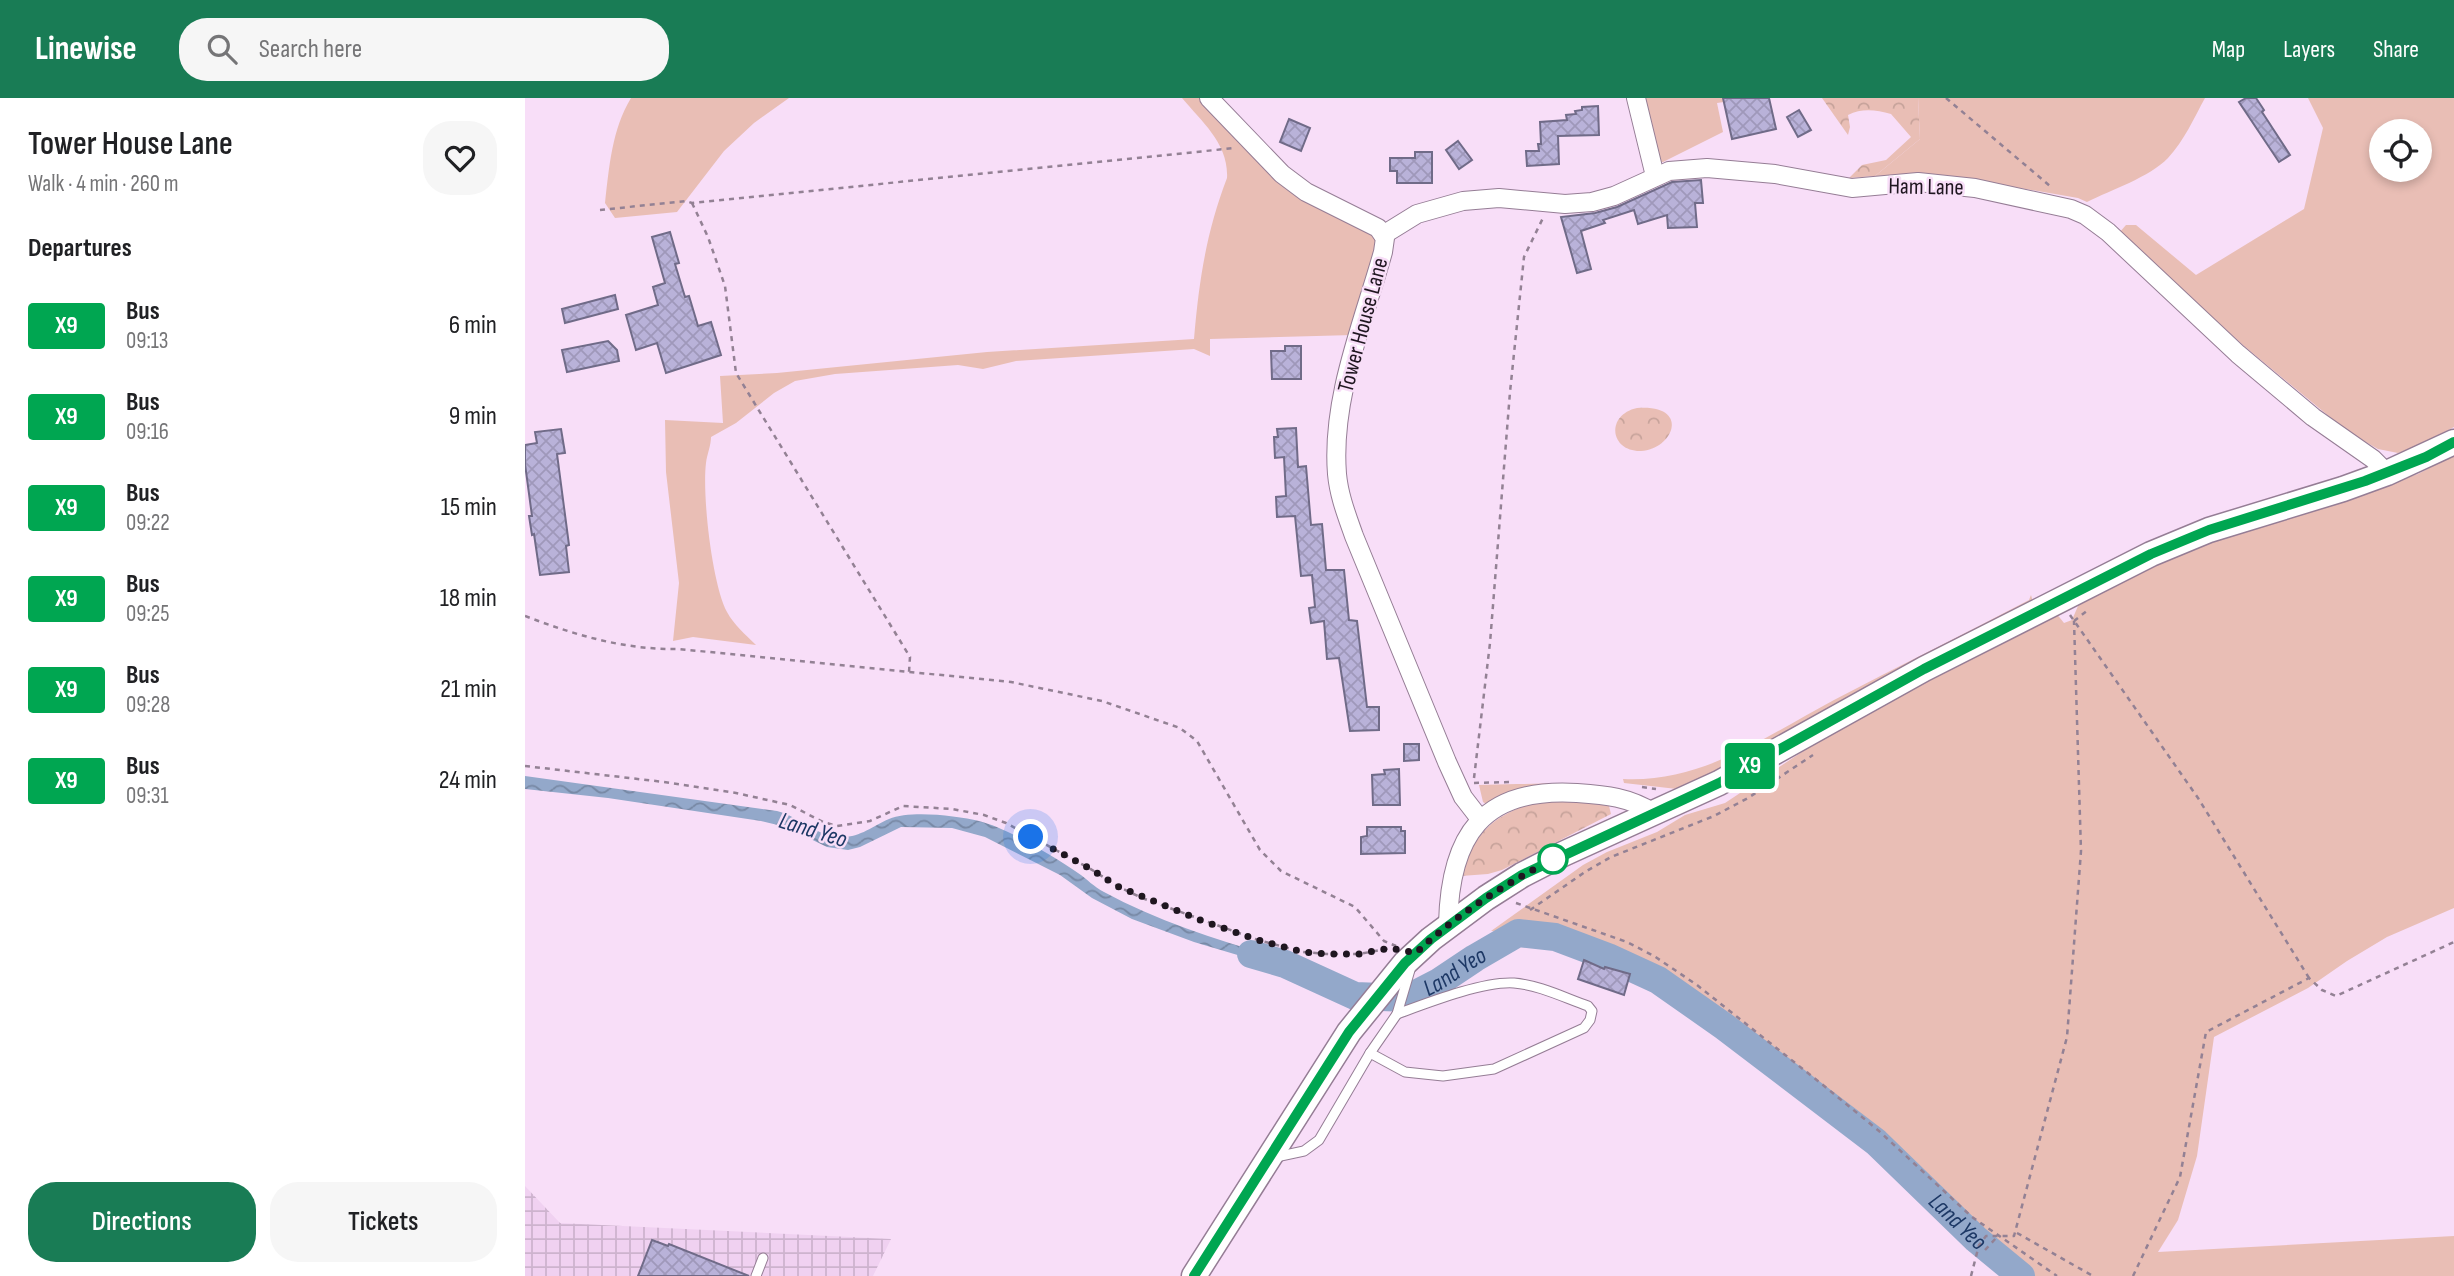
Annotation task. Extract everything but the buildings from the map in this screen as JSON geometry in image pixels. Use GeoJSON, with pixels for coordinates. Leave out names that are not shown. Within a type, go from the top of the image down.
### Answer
{"type":"FeatureCollection","features":[{"type":"Feature","properties":{"kind":"main road"},"geometry":{"type":"LineString","coordinates":[[1194,1276],[1342,1042],[1367,1008],[1410,958],[1448,925],[1522,875],[1719,783],[1924,669],[2151,554],[2209,530],[2387,473],[2454,442]]}},
{"type":"Feature","properties":{"kind":"street","name":"Tower House Lane"},"geometry":{"type":"LineString","coordinates":[[1209,98],[1282,174],[1306,192],[1378,228],[1383,235],[1385,244],[1343,396],[1336,450],[1337,477],[1354,537],[1447,762],[1470,808],[1481,819]]}},
{"type":"Feature","properties":{"kind":"street"},"geometry":{"type":"LineString","coordinates":[[1636,98],[1655,176]]}},
{"type":"Feature","properties":{"kind":"street","name":"Ham Lane"},"geometry":{"type":"LineString","coordinates":[[1383,235],[1417,214],[1463,201],[1499,198],[1565,204],[1592,202],[1614,196],[1655,176],[1680,169],[1720,168],[1796,177],[1852,188],[1931,182],[1994,191],[2085,215],[2108,232],[2238,354],[2313,417],[2373,459],[2387,473]]}},
{"type":"Feature","properties":{"kind":"street"},"geometry":{"type":"LineString","coordinates":[[1448,925],[1453,874],[1468,836],[1481,819],[1510,800],[1549,792],[1623,798],[1654,813]]}},
{"type":"Feature","properties":{"kind":"lane"},"geometry":{"type":"LineString","coordinates":[[1271,1158],[1304,1151],[1319,1140],[1370,1053],[1397,1014],[1410,958]]}},
{"type":"Feature","properties":{"kind":"lane"},"geometry":{"type":"LineString","coordinates":[[1370,1053],[1405,1072],[1443,1076],[1494,1069],[1584,1028],[1592,1011],[1588,1006],[1514,983],[1440,998],[1397,1014]]}},
{"type":"Feature","properties":{"kind":"lane"},"geometry":{"type":"LineString","coordinates":[[756,1276],[763,1258]]}},
{"type":"Feature","properties":{"kind":"path"},"geometry":{"type":"LineString","coordinates":[[1946,98],[2061,195],[2061,207]]}},
{"type":"Feature","properties":{"kind":"path"},"geometry":{"type":"LineString","coordinates":[[600,210],[1245,147],[1249,141]]}},
{"type":"Feature","properties":{"kind":"path"},"geometry":{"type":"LineString","coordinates":[[692,203],[708,237],[725,286],[736,373],[910,657],[909,673]]}},
{"type":"Feature","properties":{"kind":"path"},"geometry":{"type":"LineString","coordinates":[[1473,776],[1481,731],[1490,643],[1524,257],[1543,216],[1559,213],[1565,204]]}},
{"type":"Feature","properties":{"kind":"path"},"geometry":{"type":"LineString","coordinates":[[525,616],[570,633],[647,650],[679,649],[1011,682],[1102,701],[1180,728],[1197,741],[1260,850],[1281,871],[1355,907],[1384,941],[1410,958]]}},
{"type":"Feature","properties":{"kind":"path"},"geometry":{"type":"LineString","coordinates":[[2071,618],[2198,798],[2309,978],[2322,990],[2336,996],[2454,942]]}},
{"type":"Feature","properties":{"kind":"path"},"geometry":{"type":"LineString","coordinates":[[1971,1276],[1979,1245],[1986,1236],[2014,1236],[2067,1037],[2081,850],[2074,621]]}},
{"type":"Feature","properties":{"kind":"path"},"geometry":{"type":"LineString","coordinates":[[525,766],[736,793],[790,805],[837,826],[870,821],[903,806],[952,809],[983,815],[1006,823],[1056,849],[1119,887],[1258,940],[1303,952],[1327,954],[1359,954],[1390,948],[1410,958]]}},
{"type":"Feature","properties":{"kind":"path"},"geometry":{"type":"LineString","coordinates":[[1524,907],[1627,942],[1654,956],[1697,985],[1879,1131],[1972,1217],[2057,1276]]}},
{"type":"Feature","properties":{"kind":"path"},"geometry":{"type":"LineString","coordinates":[[2133,1276],[2180,1177],[2206,1032],[2309,978]]}},
{"type":"Feature","properties":{"kind":"path"},"geometry":{"type":"LineString","coordinates":[[2015,1233],[2093,1276]]}},
{"type":"Feature","properties":{"kind":"path"},"geometry":{"type":"LineString","coordinates":[[1985,1250],[1997,1236]]}},
{"type":"Feature","properties":{"kind":"shaded area"},"geometry":{"type":"Polygon","coordinates":[[[525,1186],[560,1223],[891,1239],[873,1276],[525,1276],[525,1186]]]}},
{"type":"Feature","properties":{"kind":"green space"},"geometry":{"type":"Polygon","coordinates":[[[631,98],[789,98],[754,123],[724,151],[677,212],[615,218],[605,203],[608,176],[615,136],[631,98]]]}},
{"type":"Feature","properties":{"kind":"green space"},"geometry":{"type":"Polygon","coordinates":[[[1182,98],[1200,98],[1245,147],[1379,236],[1353,335],[1210,339],[1210,356],[1194,349],[1016,361],[983,369],[958,365],[835,374],[795,381],[774,393],[736,423],[711,437],[706,463],[707,517],[717,581],[730,617],[756,645],[693,637],[673,641],[679,583],[666,472],[665,420],[723,423],[720,376],[777,373],[987,352],[1194,339],[1205,257],[1227,178],[1224,155],[1219,144],[1182,98]]]}},
{"type":"Feature","properties":{"kind":"green space"},"geometry":{"type":"Polygon","coordinates":[[[1642,98],[1723,98],[1724,102],[1717,103],[1723,132],[1659,162],[1642,98]]]}},
{"type":"Feature","properties":{"kind":"green space"},"geometry":{"type":"Polygon","coordinates":[[[1822,98],[1918,98],[1920,139],[1875,176],[1849,178],[1862,165],[1886,160],[1911,137],[1891,114],[1869,110],[1848,115],[1848,135],[1822,98]]]}},
{"type":"Feature","properties":{"kind":"green space"},"geometry":{"type":"Polygon","coordinates":[[[1918,98],[2205,98],[2168,158],[2141,177],[2087,202],[2078,198],[1945,175],[1875,176],[1920,139],[1918,98]]]}},
{"type":"Feature","properties":{"kind":"green space"},"geometry":{"type":"Polygon","coordinates":[[[2308,98],[2454,98],[2454,427],[2412,449],[2398,453],[2378,449],[2348,432],[2244,346],[2119,233],[2126,225],[2136,225],[2196,275],[2304,209],[2323,128],[2308,98]]]}},
{"type":"Feature","properties":{"kind":"green space"},"geometry":{"type":"Polygon","coordinates":[[[1637,408],[1665,413],[1671,419],[1672,427],[1662,443],[1641,451],[1623,446],[1615,432],[1620,418],[1637,408]]]}},
{"type":"Feature","properties":{"kind":"green space"},"geometry":{"type":"Polygon","coordinates":[[[2454,455],[2454,908],[2387,937],[2308,988],[2214,1037],[2197,1156],[2178,1220],[2158,1252],[2454,1236],[2454,1276],[2028,1276],[2005,1259],[1956,1214],[1885,1144],[1804,1081],[1787,1070],[1759,1059],[1675,989],[1607,958],[1558,941],[1523,932],[1491,931],[1583,865],[1657,832],[1685,815],[1725,803],[1844,724],[2056,613],[2064,623],[2072,620],[2081,599],[2220,536],[2418,474],[2454,455]]]}},
{"type":"Feature","properties":{"kind":"green space"},"geometry":{"type":"Polygon","coordinates":[[[2031,595],[2033,602],[1731,766],[1677,789],[1624,783],[1623,779],[1680,773],[1733,754],[2029,600],[2031,595]]]}},
{"type":"Feature","properties":{"kind":"green space"},"geometry":{"type":"Polygon","coordinates":[[[1561,783],[1519,790],[1486,804],[1483,802],[1479,785],[1561,783]]]}},
{"type":"Feature","properties":{"kind":"green space"},"geometry":{"type":"Polygon","coordinates":[[[1542,801],[1609,806],[1611,814],[1502,870],[1461,876],[1466,860],[1480,835],[1512,811],[1542,801]]]}},
{"type":"Feature","properties":{"kind":"water"},"geometry":{"type":"Polygon","coordinates":[[[525,776],[777,811],[823,833],[840,837],[854,836],[898,816],[921,814],[979,821],[1030,843],[1100,890],[1148,913],[1217,939],[1288,961],[1281,971],[1132,919],[1092,898],[1060,875],[985,837],[952,828],[901,827],[848,850],[827,847],[786,827],[761,821],[608,798],[525,789],[525,776]]]}},
{"type":"Feature","properties":{"kind":"waterway","name":"Land Yeo"},"geometry":{"type":"LineString","coordinates":[[1251,954],[1285,964],[1355,996],[1408,998],[1518,933],[1555,937],[1608,957],[1658,980],[1725,1027],[1876,1142],[1976,1239],[2021,1276]]}},
{"type":"Feature","properties":{"kind":"bus line","name":"X9"},"geometry":{"type":"LineString","coordinates":[[1194,1276],[1259,1178],[1349,1032],[1367,1008],[1405,963],[1448,925],[1486,898],[1522,875],[1563,854],[1719,783],[1924,669],[2151,554],[2209,530],[2387,473],[2454,442]]}},
{"type":"Feature","properties":{"kind":"route"},"geometry":{"type":"LineString","coordinates":[[1031,837],[1142,898],[1258,940],[1303,952],[1342,955],[1390,948],[1416,953],[1448,925],[1486,898],[1522,875],[1563,854],[1553,859]]}}]}
